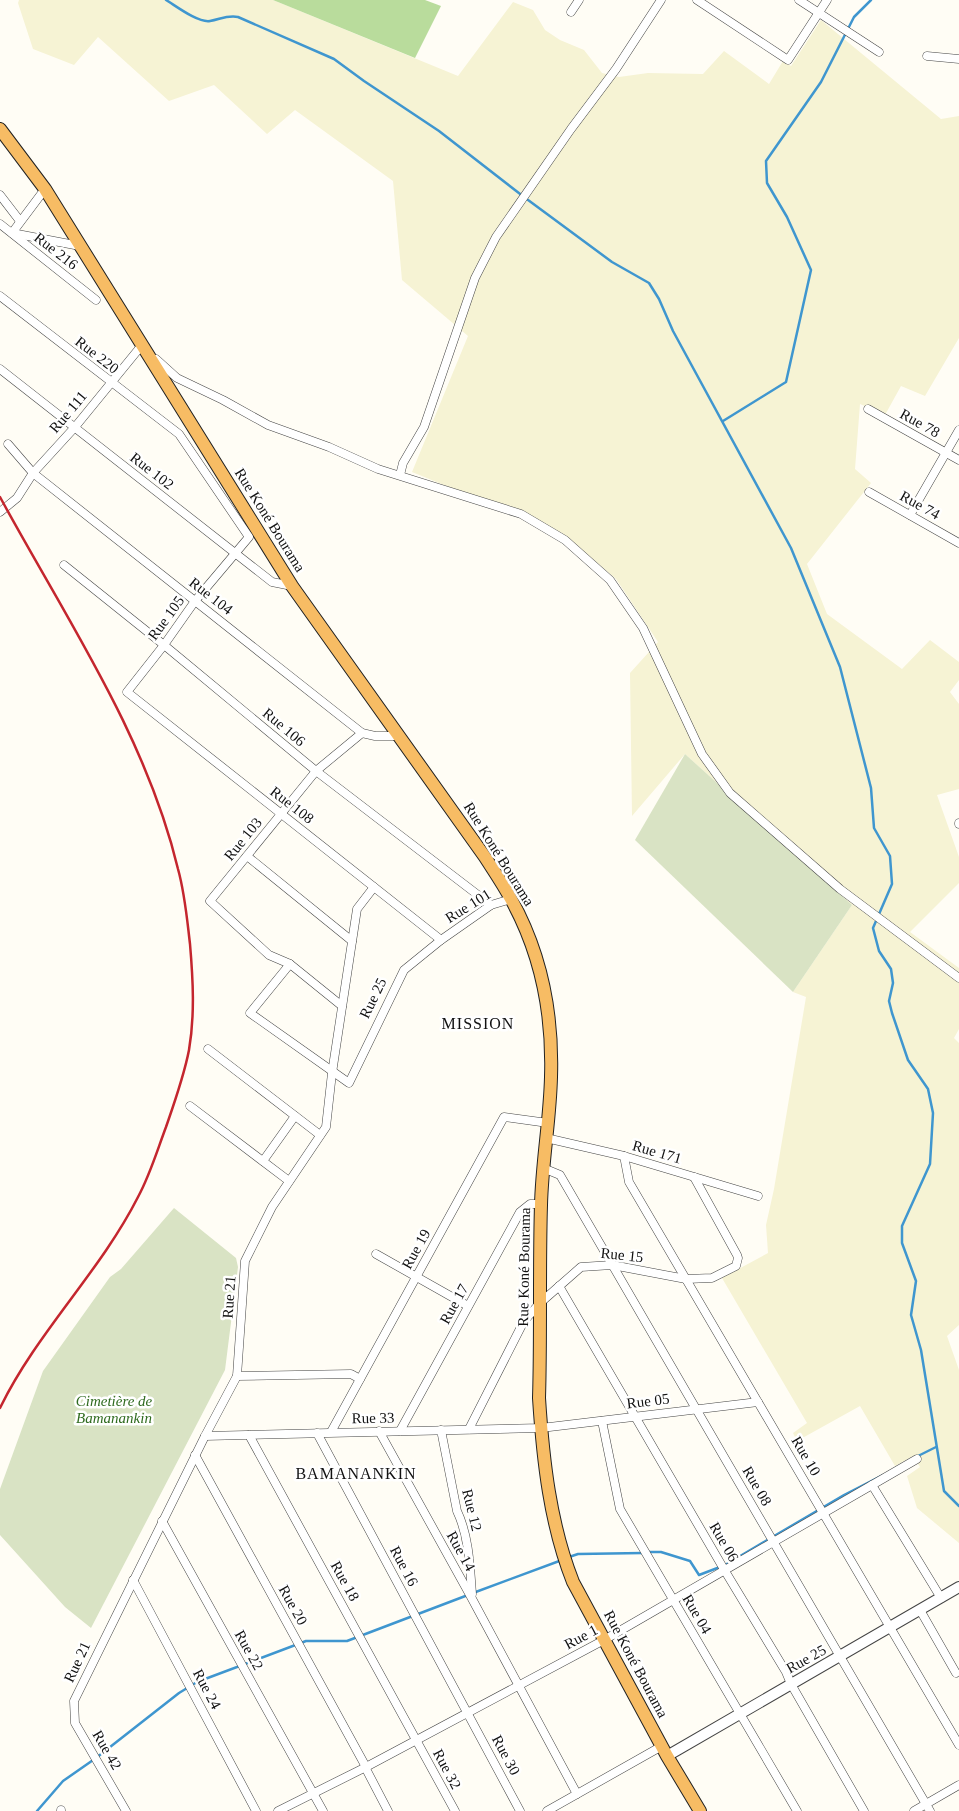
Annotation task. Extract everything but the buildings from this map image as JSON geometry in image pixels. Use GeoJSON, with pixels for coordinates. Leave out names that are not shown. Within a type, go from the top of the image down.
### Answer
{"type":"FeatureCollection","features":[{"type":"Feature","properties":{"kind":"highway","name":"Rue Koné Bourama"},"geometry":{"type":"LineString","coordinates":[[0,129],[45,189],[292,586],[485,857],[511,899],[532,949],[542,976],[547,1004],[551,1052],[551,1078],[541,1204],[539,1398],[548,1482],[557,1532],[564,1559],[573,1582],[664,1751],[700,1811]]}},
{"type":"Feature","properties":{"kind":"street"},"geometry":{"type":"LineString","coordinates":[[570,12],[579,0]]}},
{"type":"Feature","properties":{"kind":"street"},"geometry":{"type":"LineString","coordinates":[[400,475],[403,463],[424,427],[474,278],[496,237],[571,129],[605,84],[661,0]]}},
{"type":"Feature","properties":{"kind":"street"},"geometry":{"type":"LineString","coordinates":[[698,0],[788,60],[827,0]]}},
{"type":"Feature","properties":{"kind":"street"},"geometry":{"type":"LineString","coordinates":[[799,0],[879,52]]}},
{"type":"Feature","properties":{"kind":"street"},"geometry":{"type":"LineString","coordinates":[[927,56],[959,59]]}},
{"type":"Feature","properties":{"kind":"street"},"geometry":{"type":"LineString","coordinates":[[45,189],[12,234],[80,246]]}},
{"type":"Feature","properties":{"kind":"street"},"geometry":{"type":"LineString","coordinates":[[0,195],[20,221]]}},
{"type":"Feature","properties":{"kind":"street","name":"Rue 216"},"geometry":{"type":"LineString","coordinates":[[0,224],[96,300]]}},
{"type":"Feature","properties":{"kind":"street","name":"Rue 220"},"geometry":{"type":"LineString","coordinates":[[0,296],[179,434],[249,537]]}},
{"type":"Feature","properties":{"kind":"street"},"geometry":{"type":"LineString","coordinates":[[142,345],[177,378],[268,424],[329,447],[378,469],[521,514],[565,540],[610,580],[643,628],[702,754],[730,793],[840,889],[959,978]]}},
{"type":"Feature","properties":{"kind":"street","name":"Rue 111"},"geometry":{"type":"LineString","coordinates":[[0,512],[16,498],[33,473],[75,427],[142,345]]}},
{"type":"Feature","properties":{"kind":"street","name":"Rue 102"},"geometry":{"type":"LineString","coordinates":[[0,369],[272,582],[292,586]]}},
{"type":"Feature","properties":{"kind":"street","name":"Rue 78"},"geometry":{"type":"LineString","coordinates":[[868,409],[959,460]]}},
{"type":"Feature","properties":{"kind":"street"},"geometry":{"type":"LineString","coordinates":[[910,515],[959,430]]}},
{"type":"Feature","properties":{"kind":"street","name":"Rue 104"},"geometry":{"type":"LineString","coordinates":[[8,444],[33,473],[362,733],[375,736],[399,736]]}},
{"type":"Feature","properties":{"kind":"street","name":"Rue 74"},"geometry":{"type":"LineString","coordinates":[[868,492],[959,543]]}},
{"type":"Feature","properties":{"kind":"street","name":"Rue 105"},"geometry":{"type":"LineString","coordinates":[[127,692],[164,645],[195,601],[249,537]]}},
{"type":"Feature","properties":{"kind":"street","name":"Rue 106"},"geometry":{"type":"LineString","coordinates":[[64,565],[316,771],[491,905]]}},
{"type":"Feature","properties":{"kind":"street","name":"Rue 108"},"geometry":{"type":"LineString","coordinates":[[127,692],[441,940]]}},
{"type":"Feature","properties":{"kind":"street","name":"Rue 103"},"geometry":{"type":"LineString","coordinates":[[290,964],[269,955],[210,900],[316,771],[362,733]]}},
{"type":"Feature","properties":{"kind":"street"},"geometry":{"type":"LineString","coordinates":[[246,856],[352,941]]}},
{"type":"Feature","properties":{"kind":"street","name":"Rue 21"},"geometry":{"type":"LineString","coordinates":[[74,1700],[195,1455],[237,1376],[245,1261],[272,1207],[326,1127],[332,1073],[357,909],[374,887]]}},
{"type":"Feature","properties":{"kind":"street","name":"Rue 101"},"geometry":{"type":"LineString","coordinates":[[441,940],[491,905],[511,899]]}},
{"type":"Feature","properties":{"kind":"street","name":"Rue 25"},"geometry":{"type":"LineString","coordinates":[[332,1073],[349,1083],[404,970],[441,940]]}},
{"type":"Feature","properties":{"kind":"street"},"geometry":{"type":"LineString","coordinates":[[332,1073],[250,1013],[290,964],[342,1006]]}},
{"type":"Feature","properties":{"kind":"street"},"geometry":{"type":"LineString","coordinates":[[208,1049],[320,1135]]}},
{"type":"Feature","properties":{"kind":"street"},"geometry":{"type":"LineString","coordinates":[[190,1106],[289,1181]]}},
{"type":"Feature","properties":{"kind":"street"},"geometry":{"type":"LineString","coordinates":[[263,1161],[295,1116]]}},
{"type":"Feature","properties":{"kind":"street","name":"Rue 19"},"geometry":{"type":"LineString","coordinates":[[331,1432],[504,1117],[548,1123]]}},
{"type":"Feature","properties":{"kind":"street","name":"Rue 171"},"geometry":{"type":"LineString","coordinates":[[546,1138],[624,1156],[758,1196]]}},
{"type":"Feature","properties":{"kind":"street","name":"Rue 10"},"geometry":{"type":"LineString","coordinates":[[624,1156],[629,1182],[959,1745]]}},
{"type":"Feature","properties":{"kind":"street","name":"Rue 08"},"geometry":{"type":"LineString","coordinates":[[543,1168],[560,1175],[928,1808]]}},
{"type":"Feature","properties":{"kind":"street","name":"Rue 15"},"geometry":{"type":"LineString","coordinates":[[469,1429],[524,1321],[540,1303],[581,1267],[612,1265],[686,1278],[712,1278],[736,1266],[737,1255],[694,1177]]}},
{"type":"Feature","properties":{"kind":"street","name":"Rue 17"},"geometry":{"type":"LineString","coordinates":[[400,1431],[520,1212],[530,1204],[541,1204]]}},
{"type":"Feature","properties":{"kind":"street"},"geometry":{"type":"LineString","coordinates":[[376,1254],[468,1306]]}},
{"type":"Feature","properties":{"kind":"street","name":"Rue 06"},"geometry":{"type":"LineString","coordinates":[[559,1286],[786,1672],[791,1684],[864,1811]]}},
{"type":"Feature","properties":{"kind":"street"},"geometry":{"type":"LineString","coordinates":[[237,1376],[350,1374],[360,1379]]}},
{"type":"Feature","properties":{"kind":"street","name":"Rue 05"},"geometry":{"type":"LineString","coordinates":[[541,1428],[758,1402]]}},
{"type":"Feature","properties":{"kind":"street","name":"Rue 04"},"geometry":{"type":"LineString","coordinates":[[602,1420],[620,1509],[797,1811]]}},
{"type":"Feature","properties":{"kind":"street","name":"Rue 33"},"geometry":{"type":"LineString","coordinates":[[205,1436],[541,1428]]}},
{"type":"Feature","properties":{"kind":"street","name":"Rue 12"},"geometry":{"type":"LineString","coordinates":[[440,1430],[457,1511],[461,1519],[467,1546],[471,1597]]}},
{"type":"Feature","properties":{"kind":"street","name":"Rue 14"},"geometry":{"type":"LineString","coordinates":[[378,1431],[518,1685]]}},
{"type":"Feature","properties":{"kind":"street","name":"Rue 16"},"geometry":{"type":"LineString","coordinates":[[317,1433],[467,1712]]}},
{"type":"Feature","properties":{"kind":"street","name":"Rue 18"},"geometry":{"type":"LineString","coordinates":[[249,1435],[416,1740]]}},
{"type":"Feature","properties":{"kind":"street","name":"Rue 20"},"geometry":{"type":"LineString","coordinates":[[195,1455],[300,1645],[388,1811]]}},
{"type":"Feature","properties":{"kind":"street","name":"Rue 1"},"geometry":{"type":"LineString","coordinates":[[278,1811],[604,1640],[917,1459]]}},
{"type":"Feature","properties":{"kind":"street"},"geometry":{"type":"LineString","coordinates":[[872,1485],[942,1598]]}},
{"type":"Feature","properties":{"kind":"street","name":"Rue 22"},"geometry":{"type":"LineString","coordinates":[[162,1521],[323,1811]]}},
{"type":"Feature","properties":{"kind":"street","name":"Rue 24"},"geometry":{"type":"LineString","coordinates":[[133,1580],[256,1811]]}},
{"type":"Feature","properties":{"kind":"street","name":"Rue 25"},"geometry":{"type":"LineString","coordinates":[[664,1751],[740,1714],[959,1587]]}},
{"type":"Feature","properties":{"kind":"street"},"geometry":{"type":"LineString","coordinates":[[920,1610],[956,1673]]}},
{"type":"Feature","properties":{"kind":"street"},"geometry":{"type":"LineString","coordinates":[[518,1685],[577,1794]]}},
{"type":"Feature","properties":{"kind":"street","name":"Rue 42"},"geometry":{"type":"LineString","coordinates":[[74,1700],[75,1723],[126,1811]]}},
{"type":"Feature","properties":{"kind":"street","name":"Rue 30"},"geometry":{"type":"LineString","coordinates":[[467,1712],[520,1811]]}},
{"type":"Feature","properties":{"kind":"street","name":"Rue 32"},"geometry":{"type":"LineString","coordinates":[[416,1740],[454,1811]]}},
{"type":"Feature","properties":{"kind":"street"},"geometry":{"type":"LineString","coordinates":[[547,1811],[664,1751]]}},
{"type":"Feature","properties":{"kind":"street"},"geometry":{"type":"LineString","coordinates":[[914,1811],[928,1808],[959,1785]]}},
{"type":"Feature","properties":{"kind":"shaded area"},"geometry":{"type":"Polygon","coordinates":[[[19,0],[273,0],[458,76],[513,2],[533,10],[545,30],[560,40],[584,50],[602,73],[619,77],[648,73],[703,74],[724,51],[769,84],[783,61],[791,66],[821,20],[941,119],[959,116],[959,338],[925,396],[901,386],[885,415],[860,404],[855,469],[871,483],[807,564],[827,614],[902,669],[930,640],[959,662],[959,680],[950,692],[959,704],[959,789],[937,795],[959,857],[959,883],[910,932],[959,968],[959,1029],[954,1038],[959,1043],[959,1325],[947,1336],[959,1370],[959,1543],[917,1508],[907,1476],[920,1467],[913,1456],[895,1466],[860,1406],[797,1441],[793,1433],[807,1423],[722,1278],[768,1253],[766,1225],[774,1189],[806,997],[793,992],[852,905],[685,754],[632,816],[630,673],[658,642],[616,579],[562,533],[412,472],[468,336],[402,280],[393,181],[295,110],[267,134],[214,85],[169,101],[98,37],[74,65],[33,49],[18,3],[19,0]]]}},
{"type":"Feature","properties":{"kind":"green space"},"geometry":{"type":"Polygon","coordinates":[[[273,0],[425,0],[441,6],[415,58],[273,0]]]}},
{"type":"Feature","properties":{"kind":"green space"},"geometry":{"type":"Polygon","coordinates":[[[685,754],[852,905],[793,992],[635,840],[685,754]]]}},
{"type":"Feature","properties":{"kind":"green space","name":"Cimetière de Bamanankin"},"geometry":{"type":"Polygon","coordinates":[[[174,1208],[236,1258],[238,1267],[225,1370],[91,1628],[65,1607],[0,1535],[0,1489],[43,1371],[110,1277],[121,1269],[174,1208]]]}},
{"type":"Feature","properties":{"kind":"waterway"},"geometry":{"type":"LineString","coordinates":[[166,0],[193,17],[205,21],[238,17],[334,59],[439,131],[612,262],[649,283],[659,299],[673,331],[791,548],[840,667],[871,788],[874,828],[890,856],[892,884],[873,928],[879,951],[891,969],[893,983],[889,1001],[892,1013],[908,1060],[928,1089],[933,1113],[930,1164],[902,1226],[902,1243],[916,1281],[911,1315],[921,1350],[944,1491],[959,1506]]}},
{"type":"Feature","properties":{"kind":"waterway"},"geometry":{"type":"LineString","coordinates":[[723,421],[786,382],[811,270],[787,217],[767,183],[766,161],[821,82],[854,17],[871,0]]}},
{"type":"Feature","properties":{"kind":"waterway"},"geometry":{"type":"LineString","coordinates":[[916,1457],[936,1447]]}},
{"type":"Feature","properties":{"kind":"waterway"},"geometry":{"type":"LineString","coordinates":[[725,1565],[844,1495],[883,1475]]}},
{"type":"Feature","properties":{"kind":"waterway"},"geometry":{"type":"LineString","coordinates":[[649,1552],[661,1552],[690,1561],[699,1575],[720,1567]]}},
{"type":"Feature","properties":{"kind":"waterway"},"geometry":{"type":"LineString","coordinates":[[569,1557],[578,1554],[643,1553]]}},
{"type":"Feature","properties":{"kind":"waterway"},"geometry":{"type":"LineString","coordinates":[[473,1593],[562,1560]]}},
{"type":"Feature","properties":{"kind":"waterway"},"geometry":{"type":"LineString","coordinates":[[37,1811],[63,1781],[96,1758],[179,1693],[197,1682],[306,1641],[347,1641],[468,1595]]}},
{"type":"Feature","properties":{"kind":"railway"},"geometry":{"type":"LineString","coordinates":[[0,497],[101,678],[125,724],[146,771],[164,819],[182,888],[190,944],[193,997],[191,1037],[185,1069],[150,1172],[123,1224],[106,1251],[32,1354],[0,1408]]}},
{"type":"Feature","properties":{"kind":"district","name":"MISSION"},"geometry":{"type":"Point","coordinates":[478,1023]}},
{"type":"Feature","properties":{"kind":"district","name":"BAMANANKIN"},"geometry":{"type":"Point","coordinates":[356,1473]}}]}
